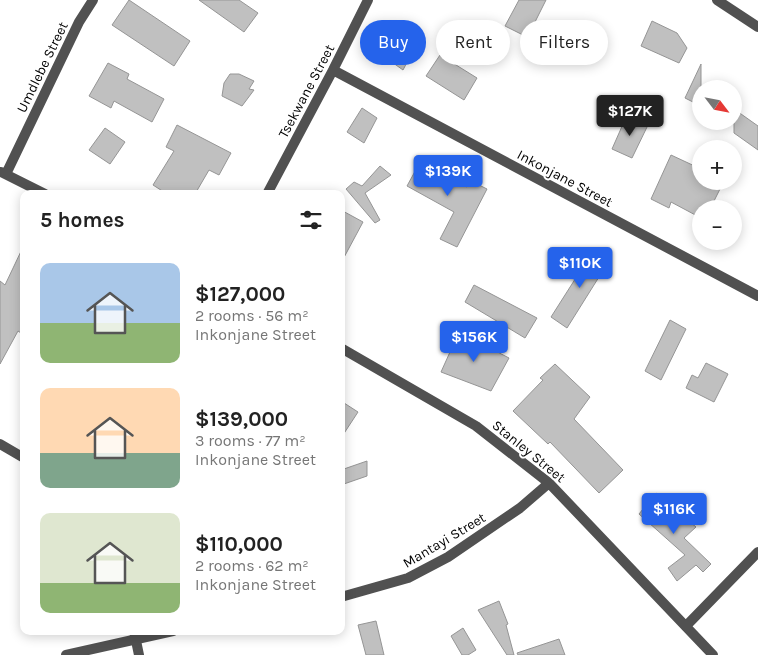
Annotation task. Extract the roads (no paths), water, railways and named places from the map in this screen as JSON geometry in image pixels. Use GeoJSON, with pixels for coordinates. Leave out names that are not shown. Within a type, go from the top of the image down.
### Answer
{"type":"FeatureCollection","features":[{"type":"Feature","properties":{"kind":"street","name":"Umdlebe Street"},"geometry":{"type":"LineString","coordinates":[[3,172],[79,22],[93,0]]}},
{"type":"Feature","properties":{"kind":"street","name":"Tsekwane Street"},"geometry":{"type":"LineString","coordinates":[[269,190],[368,0]]}},
{"type":"Feature","properties":{"kind":"street"},"geometry":{"type":"LineString","coordinates":[[717,0],[758,27]]}},
{"type":"Feature","properties":{"kind":"street","name":"Inkonjane Street"},"geometry":{"type":"LineString","coordinates":[[333,70],[758,296]]}},
{"type":"Feature","properties":{"kind":"street"},"geometry":{"type":"LineString","coordinates":[[3,172],[37,190]]}},
{"type":"Feature","properties":{"kind":"street","name":"Stanley Street"},"geometry":{"type":"LineString","coordinates":[[345,350],[476,426],[549,483],[713,655]]}},
{"type":"Feature","properties":{"kind":"street"},"geometry":{"type":"LineString","coordinates":[[0,444],[20,456]]}},
{"type":"Feature","properties":{"kind":"street","name":"Mantayi Street"},"geometry":{"type":"LineString","coordinates":[[345,596],[408,578],[448,557],[520,508],[549,483]]}},
{"type":"Feature","properties":{"kind":"street"},"geometry":{"type":"LineString","coordinates":[[686,626],[758,552]]}},
{"type":"Feature","properties":{"kind":"street"},"geometry":{"type":"LineString","coordinates":[[66,655],[135,635],[139,655]]}}]}
